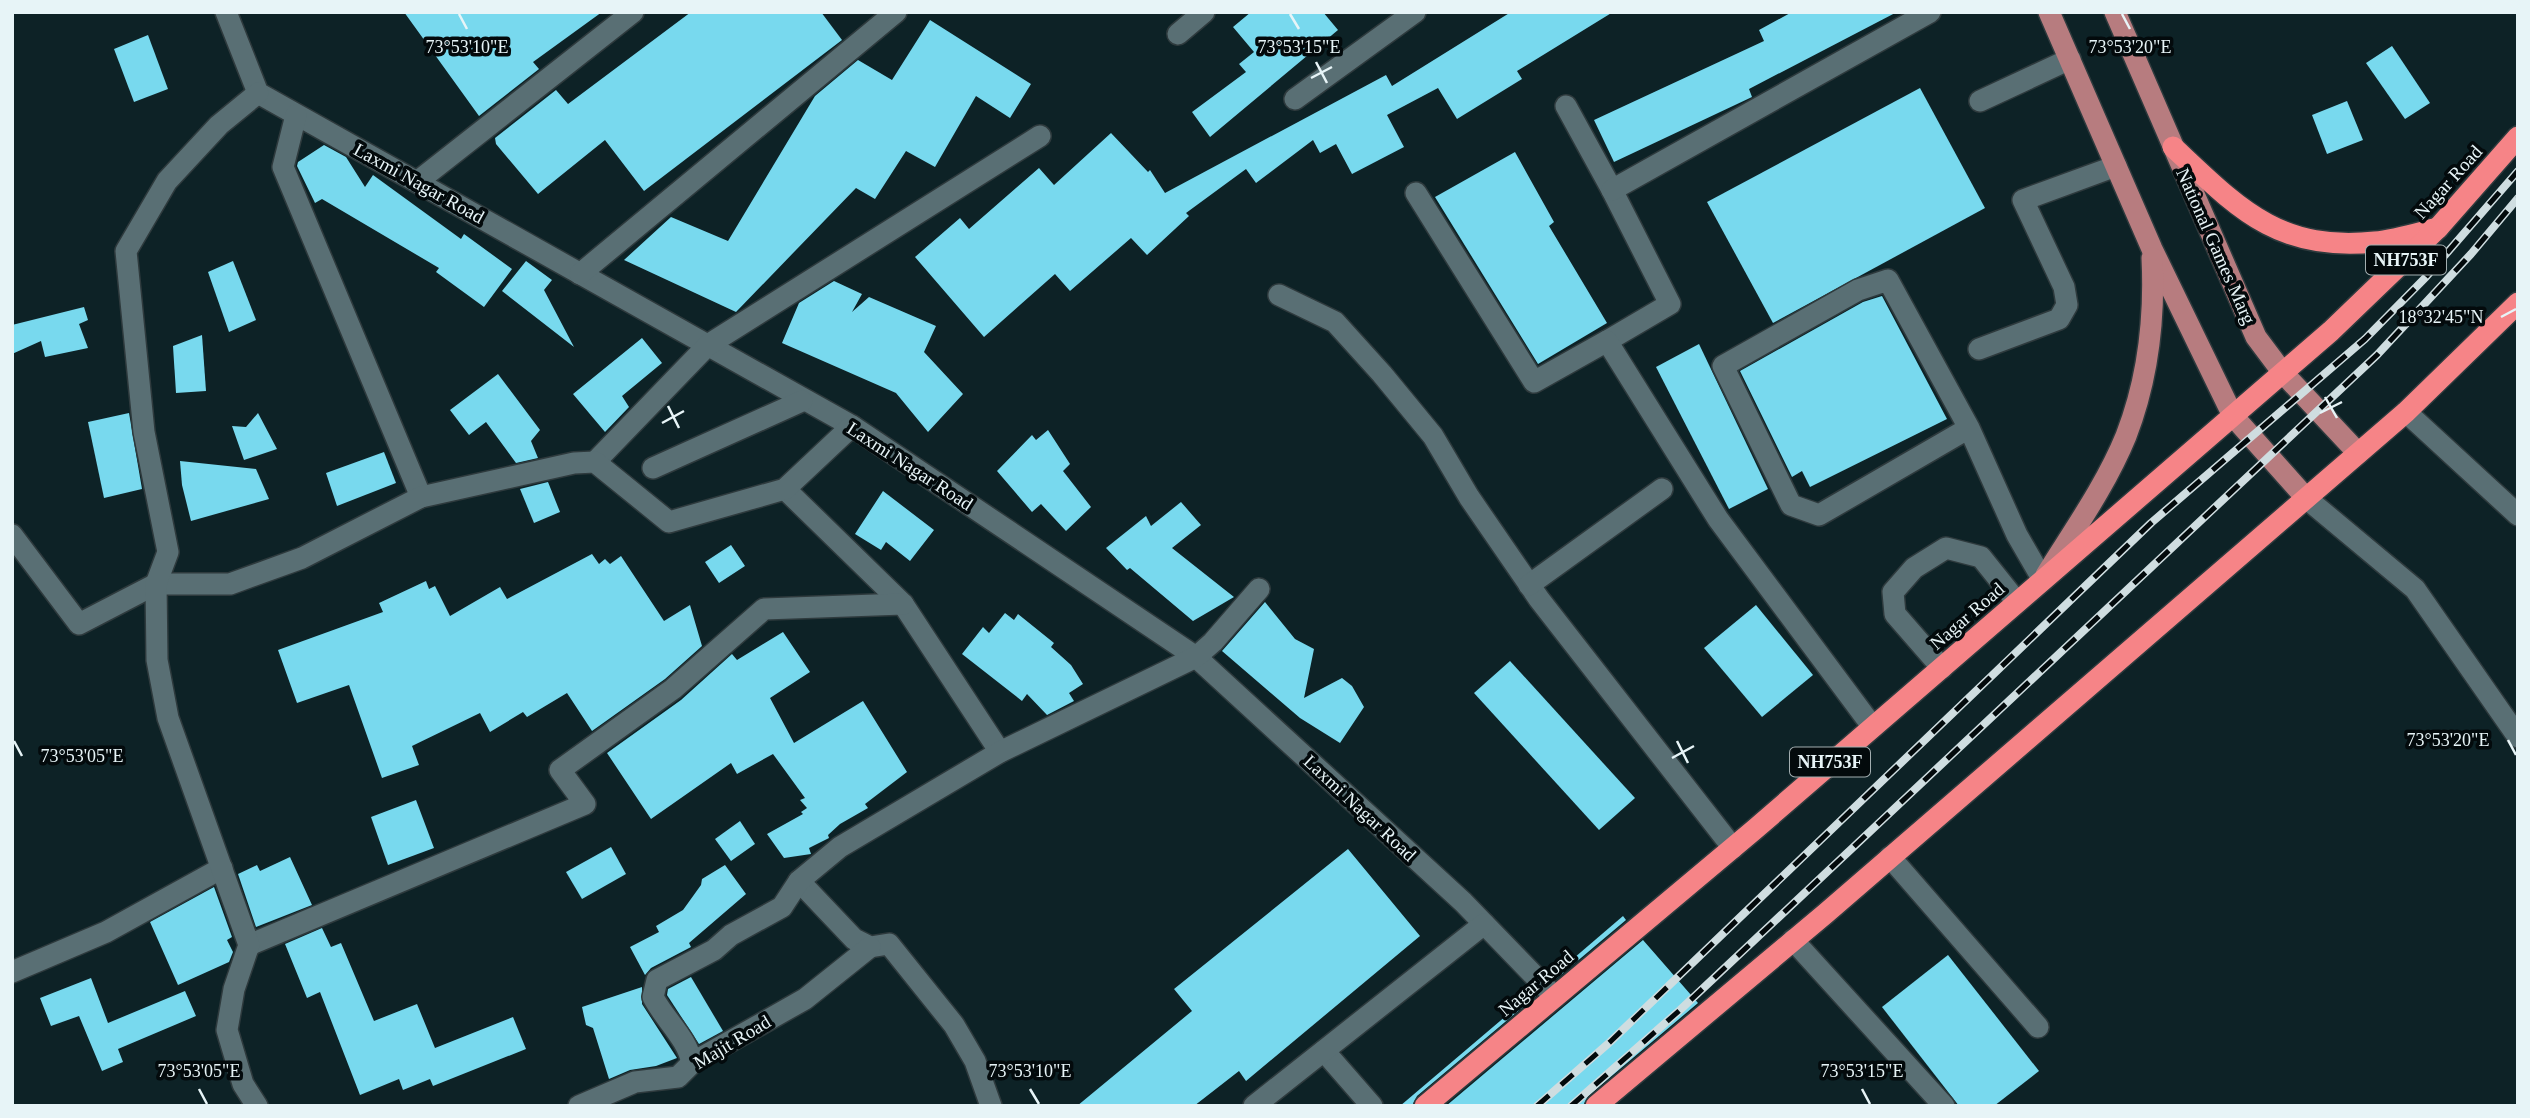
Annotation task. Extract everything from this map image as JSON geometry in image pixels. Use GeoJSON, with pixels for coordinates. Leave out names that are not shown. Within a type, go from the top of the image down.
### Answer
{"type":"FeatureCollection","features":[{"type":"Feature","properties":{"kind":"highway","name":"Nagar Road"},"geometry":{"type":"LineString","coordinates":[[1425,1106],[1733,848],[2283,373],[2438,228],[2518,137]]}},
{"type":"Feature","properties":{"kind":"highway"},"geometry":{"type":"LineString","coordinates":[[2173,147],[2234,205],[2262,224],[2295,237],[2331,243],[2375,242],[2438,228]]}},
{"type":"Feature","properties":{"kind":"highway"},"geometry":{"type":"LineString","coordinates":[[1596,1106],[1890,857],[2406,412],[2518,303]]}},
{"type":"Feature","properties":{"kind":"main road"},"geometry":{"type":"LineString","coordinates":[[2049,12],[2152,249],[2233,416],[2306,498]]}},
{"type":"Feature","properties":{"kind":"main road","name":"National Games Marg"},"geometry":{"type":"LineString","coordinates":[[2115,12],[2256,337],[2283,373],[2358,453]]}},
{"type":"Feature","properties":{"kind":"main road"},"geometry":{"type":"LineString","coordinates":[[2043,580],[2107,475],[2126,435],[2150,338],[2155,305],[2152,249]]}},
{"type":"Feature","properties":{"kind":"street"},"geometry":{"type":"LineString","coordinates":[[417,182],[633,12]]}},
{"type":"Feature","properties":{"kind":"street"},"geometry":{"type":"LineString","coordinates":[[580,274],[896,12]]}},
{"type":"Feature","properties":{"kind":"street"},"geometry":{"type":"LineString","coordinates":[[1178,34],[1205,12]]}},
{"type":"Feature","properties":{"kind":"street"},"geometry":{"type":"LineString","coordinates":[[1295,99],[1415,12]]}},
{"type":"Feature","properties":{"kind":"street"},"geometry":{"type":"LineString","coordinates":[[1612,190],[1930,12]]}},
{"type":"Feature","properties":{"kind":"street"},"geometry":{"type":"LineString","coordinates":[[227,14],[258,93],[219,125],[167,181],[126,251],[144,432],[168,552],[156,584],[156,660],[168,718],[249,945],[234,989],[227,1030],[243,1084],[257,1106]]}},
{"type":"Feature","properties":{"kind":"street"},"geometry":{"type":"LineString","coordinates":[[1980,101],[2070,59]]}},
{"type":"Feature","properties":{"kind":"street","name":"Laxmi Nagar Road"},"geometry":{"type":"LineString","coordinates":[[258,93],[708,345],[802,401],[852,426],[1196,657],[1484,924],[1555,997]]}},
{"type":"Feature","properties":{"kind":"street"},"geometry":{"type":"LineString","coordinates":[[1416,193],[1534,382],[1607,341],[1670,304],[1566,106]]}},
{"type":"Feature","properties":{"kind":"street"},"geometry":{"type":"LineString","coordinates":[[296,115],[283,167],[421,497]]}},
{"type":"Feature","properties":{"kind":"street"},"geometry":{"type":"LineString","coordinates":[[595,462],[708,345],[1040,135]]}},
{"type":"Feature","properties":{"kind":"street"},"geometry":{"type":"LineString","coordinates":[[1979,349],[2059,318],[2067,305],[2064,287],[2023,200],[2116,166]]}},
{"type":"Feature","properties":{"kind":"street"},"geometry":{"type":"LineString","coordinates":[[1969,428],[1819,515],[1791,505],[1723,366],[1858,290],[1888,279],[1969,428],[2017,536],[2043,580]]}},
{"type":"Feature","properties":{"kind":"street"},"geometry":{"type":"LineString","coordinates":[[1279,295],[1335,322],[1382,373],[1433,436],[1529,585],[1733,848]]}},
{"type":"Feature","properties":{"kind":"street"},"geometry":{"type":"LineString","coordinates":[[1607,341],[1725,529],[1872,726]]}},
{"type":"Feature","properties":{"kind":"street"},"geometry":{"type":"LineString","coordinates":[[653,468],[802,401]]}},
{"type":"Feature","properties":{"kind":"street"},"geometry":{"type":"LineString","coordinates":[[2406,412],[2518,515]]}},
{"type":"Feature","properties":{"kind":"street"},"geometry":{"type":"LineString","coordinates":[[12,535],[79,624],[156,584],[230,584],[302,558],[421,497],[574,463],[595,462],[669,522],[785,489],[852,426]]}},
{"type":"Feature","properties":{"kind":"street"},"geometry":{"type":"LineString","coordinates":[[785,489],[902,604],[1000,752]]}},
{"type":"Feature","properties":{"kind":"street"},"geometry":{"type":"LineString","coordinates":[[1529,585],[1662,489]]}},
{"type":"Feature","properties":{"kind":"street"},"geometry":{"type":"LineString","coordinates":[[2306,498],[2415,589],[2518,737]]}},
{"type":"Feature","properties":{"kind":"street"},"geometry":{"type":"LineString","coordinates":[[1942,668],[1895,614],[1893,592],[1913,568],[1946,548],[1981,557],[2017,602]]}},
{"type":"Feature","properties":{"kind":"street"},"geometry":{"type":"LineString","coordinates":[[692,1063],[689,1047],[663,1016],[653,997],[657,980],[714,950],[731,935],[782,907],[799,881],[840,847],[1000,752],[1196,657],[1213,642],[1259,589]]}},
{"type":"Feature","properties":{"kind":"street"},"geometry":{"type":"LineString","coordinates":[[249,945],[585,804],[560,770],[673,689],[764,609],[902,604]]}},
{"type":"Feature","properties":{"kind":"street"},"geometry":{"type":"LineString","coordinates":[[1890,857],[2038,1027]]}},
{"type":"Feature","properties":{"kind":"street"},"geometry":{"type":"LineString","coordinates":[[12,972],[106,932],[222,868]]}},
{"type":"Feature","properties":{"kind":"street"},"geometry":{"type":"LineString","coordinates":[[799,881],[854,939],[870,947],[888,943],[954,1025],[975,1060],[991,1106]]}},
{"type":"Feature","properties":{"kind":"street"},"geometry":{"type":"LineString","coordinates":[[1254,1106],[1484,924]]}},
{"type":"Feature","properties":{"kind":"street"},"geometry":{"type":"LineString","coordinates":[[1793,940],[1944,1106]]}},
{"type":"Feature","properties":{"kind":"street","name":"Majit Road"},"geometry":{"type":"LineString","coordinates":[[579,1106],[635,1082],[678,1077],[692,1063],[805,999],[870,947]]}},
{"type":"Feature","properties":{"kind":"street"},"geometry":{"type":"LineString","coordinates":[[1324,1051],[1372,1106]]}},
{"type":"Feature","properties":{"kind":"building"},"geometry":{"type":"Polygon","coordinates":[[[404,12],[602,12],[533,62],[539,69],[479,116],[404,12]]]}},
{"type":"Feature","properties":{"kind":"building"},"geometry":{"type":"Polygon","coordinates":[[[691,12],[821,12],[842,40],[644,191],[605,140],[538,194],[496,144],[495,138],[556,90],[568,104],[691,12]]]}},
{"type":"Feature","properties":{"kind":"building"},"geometry":{"type":"Polygon","coordinates":[[[1251,12],[1323,12],[1338,30],[1210,137],[1192,112],[1246,72],[1239,64],[1254,52],[1233,27],[1251,12]]]}},
{"type":"Feature","properties":{"kind":"building"},"geometry":{"type":"Polygon","coordinates":[[[1511,12],[1613,12],[1517,71],[1522,79],[1457,119],[1438,88],[1387,115],[1404,147],[1352,174],[1336,144],[1320,153],[1313,140],[1256,183],[1246,169],[1186,213],[1189,216],[1147,255],[1131,238],[1070,291],[1055,274],[984,337],[915,257],[960,218],[969,229],[1039,168],[1054,185],[1111,133],[1148,172],[1150,170],[1165,193],[1386,75],[1392,86],[1511,12]]]}},
{"type":"Feature","properties":{"kind":"building"},"geometry":{"type":"Polygon","coordinates":[[[1792,12],[1897,12],[1749,89],[1752,97],[1614,162],[1594,120],[1764,41],[1759,30],[1792,12]]]}},
{"type":"Feature","properties":{"kind":"building"},"geometry":{"type":"Polygon","coordinates":[[[930,20],[1031,84],[1010,118],[976,96],[935,167],[906,151],[875,199],[856,188],[736,312],[624,260],[671,217],[728,241],[815,96],[858,60],[892,80],[930,20]]]}},
{"type":"Feature","properties":{"kind":"building"},"geometry":{"type":"Polygon","coordinates":[[[148,35],[168,89],[134,102],[114,49],[148,35]]]}},
{"type":"Feature","properties":{"kind":"building"},"geometry":{"type":"Polygon","coordinates":[[[2392,46],[2430,103],[2405,119],[2366,63],[2392,46]]]}},
{"type":"Feature","properties":{"kind":"building"},"geometry":{"type":"Polygon","coordinates":[[[1920,88],[1985,208],[1773,323],[1707,202],[1920,88]]]}},
{"type":"Feature","properties":{"kind":"building"},"geometry":{"type":"Polygon","coordinates":[[[2347,101],[2363,140],[2327,154],[2312,115],[2347,101]]]}},
{"type":"Feature","properties":{"kind":"building"},"geometry":{"type":"Polygon","coordinates":[[[324,145],[346,157],[365,187],[373,175],[461,239],[464,234],[512,269],[484,307],[436,272],[439,268],[322,199],[315,203],[297,166],[298,162],[324,145]]]}},
{"type":"Feature","properties":{"kind":"building"},"geometry":{"type":"Polygon","coordinates":[[[1515,152],[1554,222],[1549,226],[1607,323],[1538,364],[1435,197],[1515,152]]]}},
{"type":"Feature","properties":{"kind":"building"},"geometry":{"type":"Polygon","coordinates":[[[233,261],[256,320],[229,332],[208,272],[233,261]]]}},
{"type":"Feature","properties":{"kind":"building"},"geometry":{"type":"Polygon","coordinates":[[[526,261],[552,280],[544,290],[574,347],[502,291],[526,261]]]}},
{"type":"Feature","properties":{"kind":"building"},"geometry":{"type":"Polygon","coordinates":[[[834,281],[862,294],[852,312],[869,297],[936,326],[924,352],[963,394],[928,432],[896,393],[782,343],[799,303],[834,281]]]}},
{"type":"Feature","properties":{"kind":"building"},"geometry":{"type":"Polygon","coordinates":[[[1882,296],[1947,419],[1810,487],[1802,471],[1792,477],[1740,371],[1863,302],[1882,296]]]}},
{"type":"Feature","properties":{"kind":"building"},"geometry":{"type":"Polygon","coordinates":[[[84,307],[88,320],[79,324],[88,348],[45,357],[41,341],[12,354],[12,325],[84,307]]]}},
{"type":"Feature","properties":{"kind":"building"},"geometry":{"type":"Polygon","coordinates":[[[202,335],[206,391],[176,393],[173,346],[202,335]]]}},
{"type":"Feature","properties":{"kind":"building"},"geometry":{"type":"Polygon","coordinates":[[[642,338],[662,363],[622,396],[629,407],[605,432],[573,394],[642,338]]]}},
{"type":"Feature","properties":{"kind":"building"},"geometry":{"type":"Polygon","coordinates":[[[1699,344],[1768,489],[1729,509],[1656,367],[1699,344]]]}},
{"type":"Feature","properties":{"kind":"building"},"geometry":{"type":"Polygon","coordinates":[[[498,374],[540,430],[531,441],[538,458],[516,463],[486,422],[469,435],[450,410],[498,374]]]}},
{"type":"Feature","properties":{"kind":"building"},"geometry":{"type":"Polygon","coordinates":[[[129,413],[142,489],[104,498],[88,422],[129,413]]]}},
{"type":"Feature","properties":{"kind":"building"},"geometry":{"type":"Polygon","coordinates":[[[258,413],[277,449],[244,460],[232,426],[246,427],[258,413]]]}},
{"type":"Feature","properties":{"kind":"building"},"geometry":{"type":"Polygon","coordinates":[[[1048,430],[1070,464],[1063,471],[1091,507],[1066,531],[1041,504],[1032,512],[997,471],[1032,435],[1036,440],[1048,430]]]}},
{"type":"Feature","properties":{"kind":"building"},"geometry":{"type":"Polygon","coordinates":[[[384,452],[396,483],[337,506],[326,473],[384,452]]]}},
{"type":"Feature","properties":{"kind":"building"},"geometry":{"type":"Polygon","coordinates":[[[180,461],[256,469],[269,499],[191,521],[182,485],[180,461]]]}},
{"type":"Feature","properties":{"kind":"building"},"geometry":{"type":"Polygon","coordinates":[[[548,482],[560,512],[534,523],[520,489],[548,482]]]}},
{"type":"Feature","properties":{"kind":"building"},"geometry":{"type":"Polygon","coordinates":[[[883,491],[934,530],[910,561],[886,542],[881,550],[855,534],[883,491]]]}},
{"type":"Feature","properties":{"kind":"building"},"geometry":{"type":"Polygon","coordinates":[[[1181,502],[1201,525],[1172,548],[1234,597],[1193,621],[1130,568],[1127,570],[1106,548],[1146,516],[1151,526],[1181,502]]]}},
{"type":"Feature","properties":{"kind":"building"},"geometry":{"type":"Polygon","coordinates":[[[731,545],[745,566],[719,583],[705,562],[731,545]]]}},
{"type":"Feature","properties":{"kind":"building"},"geometry":{"type":"Polygon","coordinates":[[[592,554],[599,564],[605,559],[610,564],[621,556],[664,621],[690,605],[702,646],[665,679],[592,731],[567,693],[527,717],[523,712],[490,732],[480,713],[412,746],[419,765],[382,778],[349,685],[297,703],[278,650],[383,612],[379,603],[426,581],[429,589],[435,586],[450,616],[500,587],[507,599],[592,554]]]}},
{"type":"Feature","properties":{"kind":"building"},"geometry":{"type":"Polygon","coordinates":[[[1265,602],[1295,639],[1314,649],[1304,698],[1342,678],[1352,686],[1364,707],[1340,743],[1300,718],[1222,651],[1265,602]]]}},
{"type":"Feature","properties":{"kind":"building"},"geometry":{"type":"Polygon","coordinates":[[[1756,605],[1813,675],[1762,717],[1704,648],[1756,605]]]}},
{"type":"Feature","properties":{"kind":"building"},"geometry":{"type":"Polygon","coordinates":[[[1005,613],[1014,620],[1018,614],[1054,643],[1051,647],[1071,665],[1083,684],[1069,693],[1074,701],[1047,715],[1027,694],[1022,701],[962,654],[983,627],[989,633],[1005,613]]]}},
{"type":"Feature","properties":{"kind":"building"},"geometry":{"type":"Polygon","coordinates":[[[783,632],[810,672],[770,698],[794,743],[863,701],[907,772],[865,804],[868,808],[840,824],[828,835],[829,838],[809,848],[811,854],[784,858],[767,834],[803,814],[801,812],[807,808],[800,800],[805,798],[773,754],[737,774],[731,763],[651,819],[607,753],[681,700],[732,654],[737,660],[783,632]]]}},
{"type":"Feature","properties":{"kind":"building"},"geometry":{"type":"Polygon","coordinates":[[[1510,661],[1635,798],[1599,830],[1474,693],[1510,661]]]}},
{"type":"Feature","properties":{"kind":"building"},"geometry":{"type":"Polygon","coordinates":[[[416,800],[434,848],[388,865],[371,817],[416,800]]]}},
{"type":"Feature","properties":{"kind":"building"},"geometry":{"type":"Polygon","coordinates":[[[740,821],[755,844],[731,861],[715,839],[740,821]]]}},
{"type":"Feature","properties":{"kind":"building"},"geometry":{"type":"Polygon","coordinates":[[[611,847],[626,874],[582,899],[566,872],[611,847]]]}},
{"type":"Feature","properties":{"kind":"building"},"geometry":{"type":"Polygon","coordinates":[[[1348,849],[1420,936],[1246,1081],[1239,1071],[1194,1106],[1077,1106],[1192,1011],[1174,989],[1348,849]]]}},
{"type":"Feature","properties":{"kind":"building"},"geometry":{"type":"Polygon","coordinates":[[[290,857],[312,905],[256,927],[238,874],[257,865],[260,871],[290,857]]]}},
{"type":"Feature","properties":{"kind":"building"},"geometry":{"type":"Polygon","coordinates":[[[725,865],[746,894],[689,943],[691,947],[651,968],[645,975],[630,947],[659,932],[656,926],[683,910],[701,885],[702,879],[725,865]]]}},
{"type":"Feature","properties":{"kind":"building"},"geometry":{"type":"Polygon","coordinates":[[[214,887],[232,937],[227,940],[233,952],[229,962],[178,985],[150,922],[214,887]]]}},
{"type":"Feature","properties":{"kind":"building"},"geometry":{"type":"Polygon","coordinates":[[[1623,916],[1626,920],[1556,979],[1553,976],[1623,916]]]}},
{"type":"Feature","properties":{"kind":"building"},"geometry":{"type":"Polygon","coordinates":[[[322,928],[331,947],[341,943],[374,1021],[417,1004],[435,1048],[513,1017],[526,1049],[433,1086],[430,1079],[403,1090],[399,1079],[360,1095],[320,992],[307,998],[285,944],[322,928]]]}},
{"type":"Feature","properties":{"kind":"building"},"geometry":{"type":"Polygon","coordinates":[[[1643,940],[1698,1003],[1588,1096],[1583,1106],[1446,1106],[1643,940]]]}},
{"type":"Feature","properties":{"kind":"building"},"geometry":{"type":"Polygon","coordinates":[[[1948,955],[2039,1071],[1994,1106],[1959,1106],[1882,1007],[1948,955]]]}},
{"type":"Feature","properties":{"kind":"building"},"geometry":{"type":"Polygon","coordinates":[[[691,977],[723,1031],[699,1044],[667,995],[668,989],[691,977]]]}},
{"type":"Feature","properties":{"kind":"building"},"geometry":{"type":"Polygon","coordinates":[[[91,978],[108,1023],[185,991],[196,1016],[118,1049],[123,1062],[102,1071],[79,1016],[51,1026],[40,998],[91,978]]]}},
{"type":"Feature","properties":{"kind":"building"},"geometry":{"type":"Polygon","coordinates":[[[642,987],[642,1004],[677,1058],[656,1066],[630,1070],[609,1079],[593,1028],[586,1025],[582,1007],[642,987]]]}},
{"type":"Feature","properties":{"kind":"building"},"geometry":{"type":"Polygon","coordinates":[[[1533,993],[1536,996],[1417,1096],[1412,1106],[1400,1106],[1533,993]]]}},
{"type":"Feature","properties":{"kind":"railway"},"geometry":{"type":"LineString","coordinates":[[1537,1106],[1610,1042],[2151,523],[2365,339],[2426,277],[2518,171]]}},
{"type":"Feature","properties":{"kind":"railway"},"geometry":{"type":"LineString","coordinates":[[1571,1106],[1680,1010],[2377,355],[2471,254],[2518,198]]}}]}
